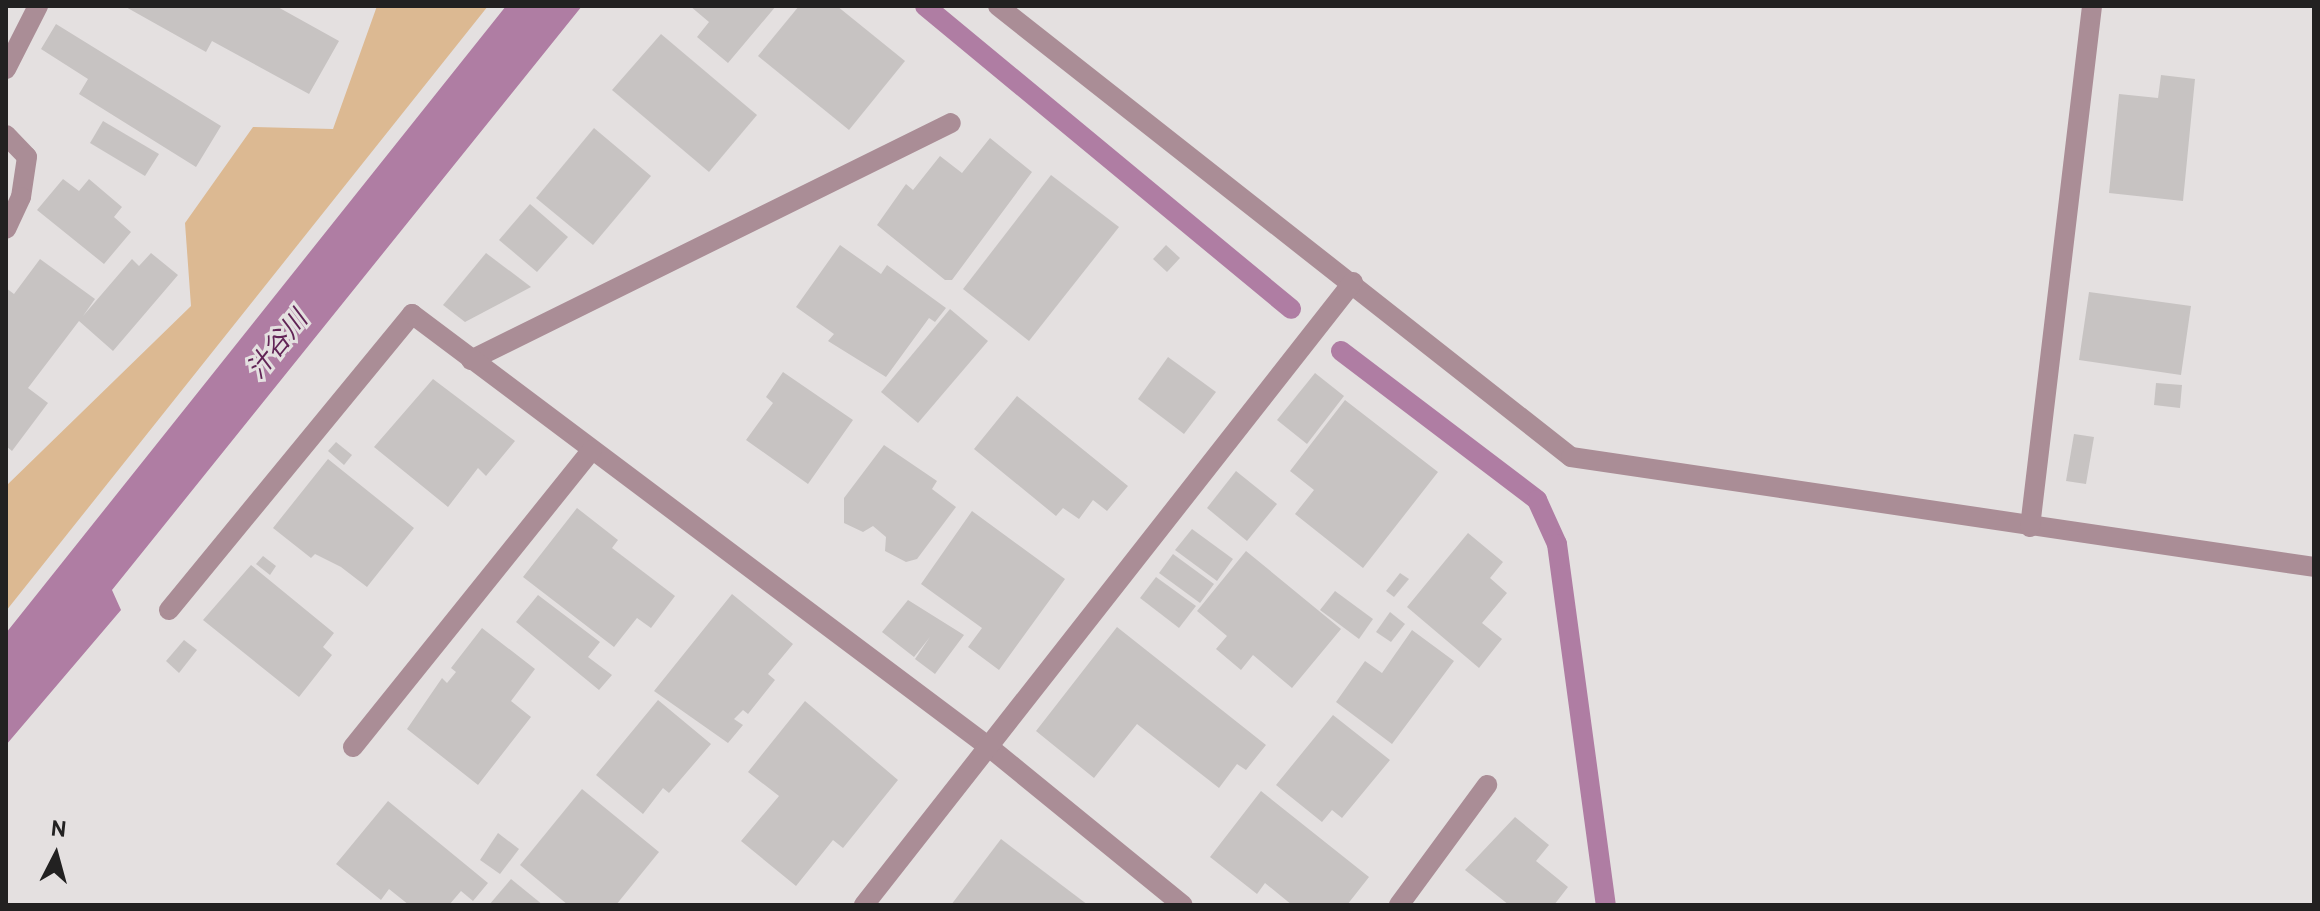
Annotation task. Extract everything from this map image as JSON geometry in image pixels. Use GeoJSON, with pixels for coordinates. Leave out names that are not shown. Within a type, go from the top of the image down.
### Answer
{"type":"FeatureCollection","features":[{"type":"Feature","properties":{"kind":"street"},"geometry":{"type":"LineString","coordinates":[[6,69],[38,6]]}},
{"type":"Feature","properties":{"kind":"street"},"geometry":{"type":"LineString","coordinates":[[998,6],[1353,282],[1571,457],[2314,567]]}},
{"type":"Feature","properties":{"kind":"street"},"geometry":{"type":"LineString","coordinates":[[2030,527],[2092,6]]}},
{"type":"Feature","properties":{"kind":"street"},"geometry":{"type":"LineString","coordinates":[[471,360],[951,123]]}},
{"type":"Feature","properties":{"kind":"street"},"geometry":{"type":"LineString","coordinates":[[6,135],[27,157],[21,197],[6,229]]}},
{"type":"Feature","properties":{"kind":"street"},"geometry":{"type":"LineString","coordinates":[[864,905],[1353,282]]}},
{"type":"Feature","properties":{"kind":"street"},"geometry":{"type":"LineString","coordinates":[[169,610],[412,314],[989,747],[1183,905]]}},
{"type":"Feature","properties":{"kind":"street"},"geometry":{"type":"LineString","coordinates":[[353,747],[592,450]]}},
{"type":"Feature","properties":{"kind":"street"},"geometry":{"type":"LineString","coordinates":[[1399,905],[1487,785]]}},
{"type":"Feature","properties":{"kind":"shaded area"},"geometry":{"type":"Polygon","coordinates":[[[377,6],[488,6],[6,611],[6,486],[191,306],[185,223],[253,127],[333,129],[377,6]]]}},
{"type":"Feature","properties":{"kind":"water","name":"汁谷川"},"geometry":{"type":"Polygon","coordinates":[[[506,6],[582,6],[112,590],[121,610],[6,745],[6,633],[506,6]]]}},
{"type":"Feature","properties":{"kind":"building"},"geometry":{"type":"Polygon","coordinates":[[[124,6],[276,6],[339,41],[309,94],[212,41],[206,52],[124,6]]]}},
{"type":"Feature","properties":{"kind":"building"},"geometry":{"type":"Polygon","coordinates":[[[690,6],[776,6],[728,63],[697,37],[709,22],[690,6]]]}},
{"type":"Feature","properties":{"kind":"building"},"geometry":{"type":"Polygon","coordinates":[[[799,6],[837,6],[905,61],[849,130],[758,56],[799,6]]]}},
{"type":"Feature","properties":{"kind":"building"},"geometry":{"type":"Polygon","coordinates":[[[56,24],[221,126],[196,167],[79,94],[88,79],[41,49],[56,24]]]}},
{"type":"Feature","properties":{"kind":"building"},"geometry":{"type":"Polygon","coordinates":[[[661,34],[757,115],[709,172],[612,90],[661,34]]]}},
{"type":"Feature","properties":{"kind":"building"},"geometry":{"type":"Polygon","coordinates":[[[2161,75],[2195,79],[2183,201],[2109,193],[2119,94],[2158,98],[2161,75]]]}},
{"type":"Feature","properties":{"kind":"building"},"geometry":{"type":"Polygon","coordinates":[[[103,121],[159,154],[145,176],[90,143],[103,121]]]}},
{"type":"Feature","properties":{"kind":"building"},"geometry":{"type":"Polygon","coordinates":[[[594,128],[651,176],[593,245],[536,198],[594,128]]]}},
{"type":"Feature","properties":{"kind":"building"},"geometry":{"type":"Polygon","coordinates":[[[990,138],[1032,172],[952,280],[945,280],[877,225],[906,184],[913,190],[940,156],[962,173],[990,138]]]}},
{"type":"Feature","properties":{"kind":"building"},"geometry":{"type":"Polygon","coordinates":[[[1051,175],[1119,227],[1029,341],[963,289],[1051,175]]]}},
{"type":"Feature","properties":{"kind":"building"},"geometry":{"type":"Polygon","coordinates":[[[63,179],[79,191],[89,179],[122,207],[114,217],[131,232],[104,264],[37,210],[63,179]]]}},
{"type":"Feature","properties":{"kind":"building"},"geometry":{"type":"Polygon","coordinates":[[[530,204],[568,237],[537,272],[499,240],[530,204]]]}},
{"type":"Feature","properties":{"kind":"building"},"geometry":{"type":"Polygon","coordinates":[[[840,245],[881,274],[887,265],[946,308],[935,322],[929,318],[886,377],[828,341],[834,334],[796,307],[840,245]]]}},
{"type":"Feature","properties":{"kind":"building"},"geometry":{"type":"Polygon","coordinates":[[[1166,245],[1180,258],[1167,272],[1153,259],[1166,245]]]}},
{"type":"Feature","properties":{"kind":"building"},"geometry":{"type":"Polygon","coordinates":[[[151,253],[178,275],[113,351],[79,321],[28,388],[48,403],[12,451],[6,446],[6,288],[14,294],[40,259],[95,299],[83,316],[132,259],[139,266],[151,253]]]}},
{"type":"Feature","properties":{"kind":"building"},"geometry":{"type":"Polygon","coordinates":[[[486,253],[531,287],[465,322],[443,305],[486,253]]]}},
{"type":"Feature","properties":{"kind":"building"},"geometry":{"type":"Polygon","coordinates":[[[2089,292],[2191,306],[2181,375],[2079,360],[2089,292]]]}},
{"type":"Feature","properties":{"kind":"building"},"geometry":{"type":"Polygon","coordinates":[[[950,309],[988,341],[918,423],[881,392],[950,309]]]}},
{"type":"Feature","properties":{"kind":"building"},"geometry":{"type":"Polygon","coordinates":[[[1168,357],[1216,392],[1184,434],[1138,399],[1168,357]]]}},
{"type":"Feature","properties":{"kind":"building"},"geometry":{"type":"Polygon","coordinates":[[[783,372],[853,420],[808,484],[746,440],[773,403],[766,397],[783,372]]]}},
{"type":"Feature","properties":{"kind":"building"},"geometry":{"type":"Polygon","coordinates":[[[1315,373],[1344,396],[1307,444],[1277,420],[1315,373]]]}},
{"type":"Feature","properties":{"kind":"building"},"geometry":{"type":"Polygon","coordinates":[[[433,379],[515,441],[486,476],[478,468],[448,507],[374,447],[433,379]]]}},
{"type":"Feature","properties":{"kind":"building"},"geometry":{"type":"Polygon","coordinates":[[[2156,383],[2182,385],[2180,408],[2154,405],[2156,383]]]}},
{"type":"Feature","properties":{"kind":"building"},"geometry":{"type":"Polygon","coordinates":[[[1017,396],[1128,486],[1107,511],[1093,500],[1079,519],[1063,508],[1056,516],[974,449],[1017,396]]]}},
{"type":"Feature","properties":{"kind":"building"},"geometry":{"type":"Polygon","coordinates":[[[1345,400],[1438,472],[1363,568],[1295,514],[1314,490],[1290,471],[1345,400]]]}},
{"type":"Feature","properties":{"kind":"building"},"geometry":{"type":"Polygon","coordinates":[[[2074,434],[2094,437],[2086,484],[2066,481],[2074,434]]]}},
{"type":"Feature","properties":{"kind":"building"},"geometry":{"type":"Polygon","coordinates":[[[336,442],[352,455],[344,465],[328,451],[336,442]]]}},
{"type":"Feature","properties":{"kind":"building"},"geometry":{"type":"Polygon","coordinates":[[[884,445],[937,481],[932,489],[956,507],[917,559],[906,562],[885,551],[886,537],[873,526],[863,532],[844,523],[844,498],[884,445]]]}},
{"type":"Feature","properties":{"kind":"building"},"geometry":{"type":"Polygon","coordinates":[[[328,459],[414,528],[367,587],[341,567],[315,554],[311,558],[273,528],[328,459]]]}},
{"type":"Feature","properties":{"kind":"building"},"geometry":{"type":"Polygon","coordinates":[[[1236,471],[1277,504],[1247,541],[1207,508],[1236,471]]]}},
{"type":"Feature","properties":{"kind":"building"},"geometry":{"type":"Polygon","coordinates":[[[577,508],[618,540],[612,548],[675,596],[651,628],[637,618],[614,647],[523,577],[577,508]]]}},
{"type":"Feature","properties":{"kind":"building"},"geometry":{"type":"Polygon","coordinates":[[[972,511],[1065,579],[999,670],[968,647],[982,628],[921,584],[972,511]]]}},
{"type":"Feature","properties":{"kind":"building"},"geometry":{"type":"Polygon","coordinates":[[[1192,529],[1233,559],[1217,581],[1175,550],[1192,529]]]}},
{"type":"Feature","properties":{"kind":"building"},"geometry":{"type":"Polygon","coordinates":[[[1468,533],[1503,562],[1490,578],[1507,593],[1482,623],[1502,639],[1479,668],[1407,607],[1468,533]]]}},
{"type":"Feature","properties":{"kind":"building"},"geometry":{"type":"Polygon","coordinates":[[[1246,551],[1341,629],[1292,688],[1253,655],[1241,670],[1216,649],[1227,636],[1197,611],[1246,551]]]}},
{"type":"Feature","properties":{"kind":"building"},"geometry":{"type":"Polygon","coordinates":[[[1173,554],[1214,584],[1200,603],[1159,573],[1173,554]]]}},
{"type":"Feature","properties":{"kind":"building"},"geometry":{"type":"Polygon","coordinates":[[[263,556],[276,566],[270,575],[256,564],[263,556]]]}},
{"type":"Feature","properties":{"kind":"building"},"geometry":{"type":"Polygon","coordinates":[[[251,565],[334,633],[323,647],[332,655],[299,697],[203,620],[251,565]]]}},
{"type":"Feature","properties":{"kind":"building"},"geometry":{"type":"Polygon","coordinates":[[[1400,573],[1409,579],[1394,597],[1386,591],[1400,573]]]}},
{"type":"Feature","properties":{"kind":"building"},"geometry":{"type":"Polygon","coordinates":[[[1156,577],[1196,606],[1179,628],[1140,598],[1156,577]]]}},
{"type":"Feature","properties":{"kind":"building"},"geometry":{"type":"Polygon","coordinates":[[[1335,591],[1373,619],[1359,639],[1320,610],[1335,591]]]}},
{"type":"Feature","properties":{"kind":"building"},"geometry":{"type":"Polygon","coordinates":[[[732,594],[793,644],[768,674],[775,680],[748,714],[743,710],[734,719],[743,725],[728,743],[654,691],[732,594]]]}},
{"type":"Feature","properties":{"kind":"building"},"geometry":{"type":"Polygon","coordinates":[[[538,595],[600,642],[588,657],[612,675],[599,690],[516,622],[538,595]]]}},
{"type":"Feature","properties":{"kind":"building"},"geometry":{"type":"Polygon","coordinates":[[[908,600],[964,635],[935,674],[915,659],[930,637],[914,657],[882,632],[908,600]]]}},
{"type":"Feature","properties":{"kind":"building"},"geometry":{"type":"Polygon","coordinates":[[[1390,612],[1405,624],[1391,642],[1376,632],[1390,612]]]}},
{"type":"Feature","properties":{"kind":"building"},"geometry":{"type":"Polygon","coordinates":[[[1117,627],[1266,745],[1246,770],[1237,764],[1219,788],[1137,724],[1094,778],[1036,731],[1117,627]]]}},
{"type":"Feature","properties":{"kind":"building"},"geometry":{"type":"Polygon","coordinates":[[[482,628],[535,669],[511,701],[531,717],[478,785],[407,729],[442,678],[447,683],[456,672],[451,668],[482,628]]]}},
{"type":"Feature","properties":{"kind":"building"},"geometry":{"type":"Polygon","coordinates":[[[1412,630],[1454,661],[1392,744],[1336,702],[1365,661],[1382,673],[1412,630]]]}},
{"type":"Feature","properties":{"kind":"building"},"geometry":{"type":"Polygon","coordinates":[[[184,640],[197,650],[179,673],[166,661],[184,640]]]}},
{"type":"Feature","properties":{"kind":"building"},"geometry":{"type":"Polygon","coordinates":[[[658,700],[711,744],[669,793],[663,788],[643,814],[596,775],[658,700]]]}},
{"type":"Feature","properties":{"kind":"building"},"geometry":{"type":"Polygon","coordinates":[[[805,701],[898,780],[843,848],[833,840],[796,886],[741,841],[779,796],[748,772],[805,701]]]}},
{"type":"Feature","properties":{"kind":"building"},"geometry":{"type":"Polygon","coordinates":[[[1333,715],[1390,760],[1342,818],[1332,810],[1322,822],[1276,785],[1333,715]]]}},
{"type":"Feature","properties":{"kind":"building"},"geometry":{"type":"Polygon","coordinates":[[[582,789],[659,852],[616,905],[568,905],[520,865],[582,789]]]}},
{"type":"Feature","properties":{"kind":"building"},"geometry":{"type":"Polygon","coordinates":[[[1261,791],[1369,877],[1347,905],[1292,905],[1265,883],[1257,894],[1210,857],[1261,791]]]}},
{"type":"Feature","properties":{"kind":"building"},"geometry":{"type":"Polygon","coordinates":[[[388,801],[488,883],[473,901],[461,891],[449,905],[409,905],[389,889],[381,900],[336,864],[388,801]]]}},
{"type":"Feature","properties":{"kind":"building"},"geometry":{"type":"Polygon","coordinates":[[[1515,817],[1549,845],[1536,861],[1568,887],[1554,905],[1509,905],[1465,870],[1515,817]]]}},
{"type":"Feature","properties":{"kind":"building"},"geometry":{"type":"Polygon","coordinates":[[[498,833],[519,849],[500,874],[480,860],[498,833]]]}},
{"type":"Feature","properties":{"kind":"building"},"geometry":{"type":"Polygon","coordinates":[[[1001,839],[1088,905],[951,905],[1001,839]]]}},
{"type":"Feature","properties":{"kind":"building"},"geometry":{"type":"Polygon","coordinates":[[[511,879],[543,905],[489,905],[511,879]]]}},
{"type":"Feature","properties":{"kind":"waterway"},"geometry":{"type":"LineString","coordinates":[[925,6],[1291,309]]}},
{"type":"Feature","properties":{"kind":"waterway"},"geometry":{"type":"LineString","coordinates":[[1341,351],[1537,500],[1557,544],[1606,905]]}}]}
